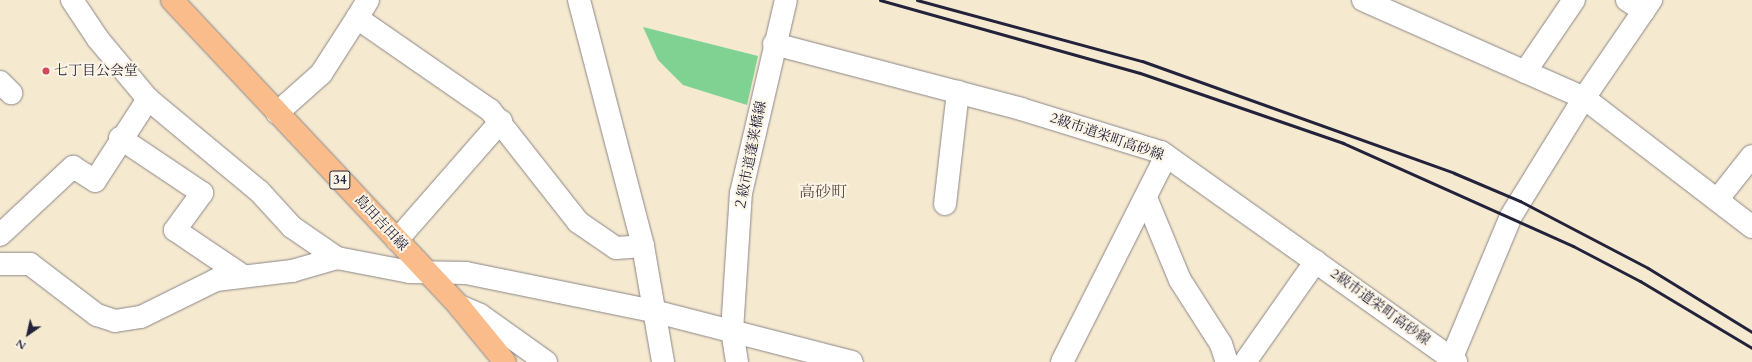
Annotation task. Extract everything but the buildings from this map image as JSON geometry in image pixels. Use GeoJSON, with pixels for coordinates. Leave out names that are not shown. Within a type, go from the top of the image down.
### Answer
{"type":"FeatureCollection","features":[{"type":"Feature","properties":{"kind":"main road","name":"島田吉田線"},"geometry":{"type":"LineString","coordinates":[[172,0],[459,306],[505,362]]}},
{"type":"Feature","properties":{"kind":"street"},"geometry":{"type":"LineString","coordinates":[[72,0],[98,39],[148,99],[259,190],[292,227],[337,258],[428,274],[466,273],[657,312],[852,362]]}},
{"type":"Feature","properties":{"kind":"street"},"geometry":{"type":"LineString","coordinates":[[579,0],[643,246],[657,312],[663,362]]}},
{"type":"Feature","properties":{"kind":"street","name":"２級市道蓬莱橋線"},"geometry":{"type":"LineString","coordinates":[[737,362],[732,331],[741,192],[774,44],[786,0]]}},
{"type":"Feature","properties":{"kind":"street"},"geometry":{"type":"LineString","coordinates":[[1363,0],[1584,98],[1752,227]]}},
{"type":"Feature","properties":{"kind":"street"},"geometry":{"type":"LineString","coordinates":[[1525,72],[1574,0]]}},
{"type":"Feature","properties":{"kind":"street"},"geometry":{"type":"LineString","coordinates":[[1452,361],[1508,222],[1641,4]]}},
{"type":"Feature","properties":{"kind":"street"},"geometry":{"type":"LineString","coordinates":[[278,112],[321,74],[363,9],[490,110],[501,121],[578,222],[616,248],[643,246]]}},
{"type":"Feature","properties":{"kind":"street","name":"2級市道栄町高砂線"},"geometry":{"type":"LineString","coordinates":[[774,44],[958,92],[1166,156],[1316,261],[1452,361]]}},
{"type":"Feature","properties":{"kind":"street"},"geometry":{"type":"LineString","coordinates":[[945,204],[958,92]]}},
{"type":"Feature","properties":{"kind":"street"},"geometry":{"type":"LineString","coordinates":[[0,235],[73,166],[95,181],[120,138],[148,99]]}},
{"type":"Feature","properties":{"kind":"street"},"geometry":{"type":"LineString","coordinates":[[397,240],[501,121]]}},
{"type":"Feature","properties":{"kind":"street"},"geometry":{"type":"LineString","coordinates":[[120,138],[202,193],[175,230],[243,276]]}},
{"type":"Feature","properties":{"kind":"street"},"geometry":{"type":"LineString","coordinates":[[1062,362],[1166,156]]}},
{"type":"Feature","properties":{"kind":"street"},"geometry":{"type":"LineString","coordinates":[[1717,200],[1752,156]]}},
{"type":"Feature","properties":{"kind":"street"},"geometry":{"type":"LineString","coordinates":[[1146,198],[1180,280],[1221,344],[1227,362]]}},
{"type":"Feature","properties":{"kind":"street"},"geometry":{"type":"LineString","coordinates":[[0,264],[30,264],[97,315],[115,321],[141,317],[216,280],[292,271],[337,258]]}},
{"type":"Feature","properties":{"kind":"street"},"geometry":{"type":"LineString","coordinates":[[1245,362],[1316,261]]}},
{"type":"Feature","properties":{"kind":"street"},"geometry":{"type":"LineString","coordinates":[[459,306],[480,315],[546,362]]}},
{"type":"Feature","properties":{"kind":"green space"},"geometry":{"type":"Polygon","coordinates":[[[643,27],[758,56],[747,105],[683,85],[658,60],[643,27]]]}},
{"type":"Feature","properties":{"kind":"railway"},"geometry":{"type":"LineString","coordinates":[[880,0],[1140,73],[1343,143],[1573,246],[1640,281],[1752,348]]}},
{"type":"Feature","properties":{"kind":"railway"},"geometry":{"type":"LineString","coordinates":[[917,0],[1142,61],[1454,173],[1520,201],[1648,268],[1752,332]]}},
{"type":"Feature","properties":{"kind":"place","name":"七丁目公会堂"},"geometry":{"type":"Point","coordinates":[46,71]}},
{"type":"Feature","properties":{"kind":"district","name":"高砂町"},"geometry":{"type":"Point","coordinates":[823,192]}}]}
